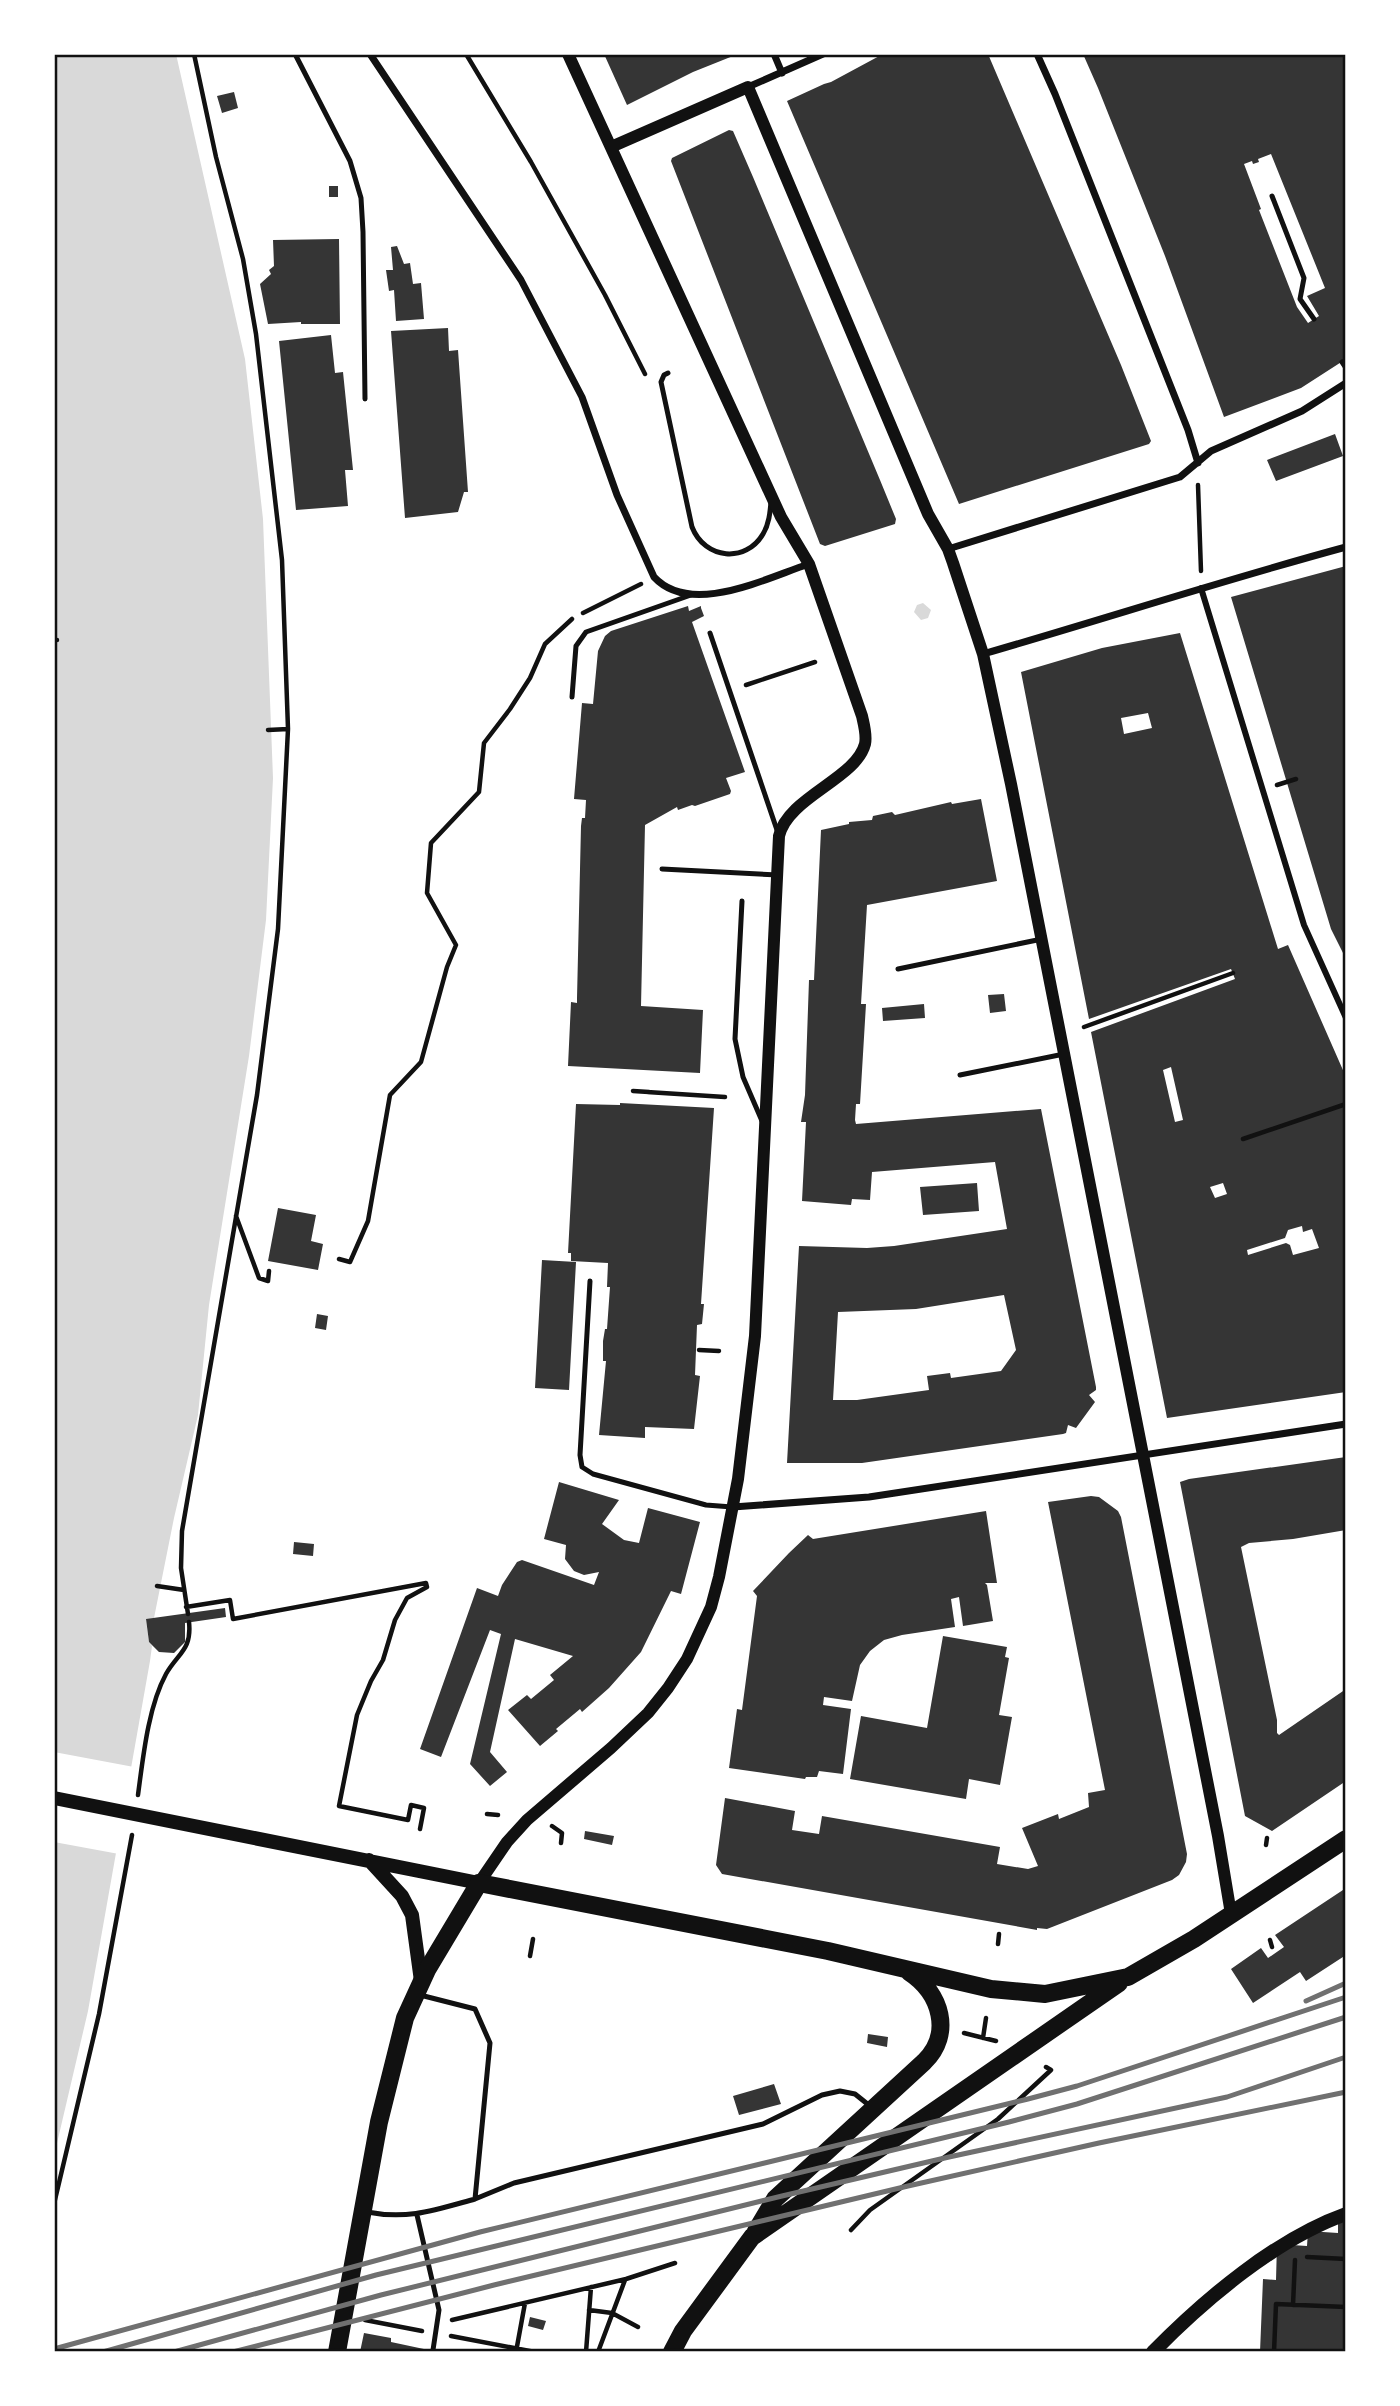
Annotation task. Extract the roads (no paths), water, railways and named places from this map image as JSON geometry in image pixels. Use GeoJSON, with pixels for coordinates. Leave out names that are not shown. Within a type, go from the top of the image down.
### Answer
{"type":"FeatureCollection","features":[{"type":"Feature","properties":{"kind":"main road"},"geometry":{"type":"LineString","coordinates":[[54,1798],[886,1964],[1016,1993],[1059,1993],[1128,1978]]}},
{"type":"Feature","properties":{"kind":"main road"},"geometry":{"type":"LineString","coordinates":[[752,2237],[1128,1978],[1346,1839]]}},
{"type":"Feature","properties":{"kind":"main road"},"geometry":{"type":"LineString","coordinates":[[369,1860],[399,1893],[412,1914],[418,1987]]}},
{"type":"Feature","properties":{"kind":"main road"},"geometry":{"type":"LineString","coordinates":[[337,2352],[379,2122],[399,2040],[418,1987],[479,1883]]}},
{"type":"Feature","properties":{"kind":"main road"},"geometry":{"type":"LineString","coordinates":[[672,2352],[683,2331],[752,2237],[775,2199],[931,2056],[940,2040],[941,2016],[929,1989],[907,1971],[886,1964]]}},
{"type":"Feature","properties":{"kind":"main road"},"geometry":{"type":"LineString","coordinates":[[1153,2352],[1214,2295],[1293,2238],[1346,2214]]}},
{"type":"Feature","properties":{"kind":"street"},"geometry":{"type":"LineString","coordinates":[[370,54],[522,280],[582,397],[617,495],[654,577],[663,587],[673,592],[691,595],[726,592],[809,564]]}},
{"type":"Feature","properties":{"kind":"street"},"geometry":{"type":"LineString","coordinates":[[479,1883],[507,1842],[527,1820],[648,1713],[687,1659],[710,1607],[738,1479],[756,1324],[779,836],[787,818],[851,764],[865,746],[866,732],[809,564],[781,517],[568,54]]}},
{"type":"Feature","properties":{"kind":"street"},"geometry":{"type":"LineString","coordinates":[[774,54],[782,73]]}},
{"type":"Feature","properties":{"kind":"street"},"geometry":{"type":"LineString","coordinates":[[611,146],[823,54]]}},
{"type":"Feature","properties":{"kind":"street"},"geometry":{"type":"LineString","coordinates":[[1038,54],[1188,430],[1198,463]]}},
{"type":"Feature","properties":{"kind":"street"},"geometry":{"type":"LineString","coordinates":[[748,87],[928,514],[948,549],[983,654],[1042,939],[1231,1914]]}},
{"type":"Feature","properties":{"kind":"street"},"geometry":{"type":"LineString","coordinates":[[948,549],[1171,480],[1187,473],[1211,451],[1307,409],[1346,383]]}},
{"type":"Feature","properties":{"kind":"street"},"geometry":{"type":"LineString","coordinates":[[983,654],[1346,547]]}},
{"type":"Feature","properties":{"kind":"street"},"geometry":{"type":"LineString","coordinates":[[1201,588],[1304,925],[1346,1018]]}},
{"type":"Feature","properties":{"kind":"street"},"geometry":{"type":"LineString","coordinates":[[733,1507],[869,1497],[1346,1424]]}},
{"type":"Feature","properties":{"kind":"lane"},"geometry":{"type":"LineString","coordinates":[[295,54],[350,160],[361,198],[365,399]]}},
{"type":"Feature","properties":{"kind":"lane"},"geometry":{"type":"LineString","coordinates":[[1272,196],[1304,278],[1300,299],[1314,319]]}},
{"type":"Feature","properties":{"kind":"lane"},"geometry":{"type":"LineString","coordinates":[[1342,362],[1346,368]]}},
{"type":"Feature","properties":{"kind":"lane"},"geometry":{"type":"LineString","coordinates":[[668,373],[661,382],[692,527],[700,544],[724,554],[741,551],[754,544],[766,528],[770,516],[771,495]]}},
{"type":"Feature","properties":{"kind":"lane"},"geometry":{"type":"LineString","coordinates":[[572,697],[576,646],[582,635],[593,628],[691,595]]}},
{"type":"Feature","properties":{"kind":"lane"},"geometry":{"type":"LineString","coordinates":[[710,632],[779,836]]}},
{"type":"Feature","properties":{"kind":"lane"},"geometry":{"type":"LineString","coordinates":[[662,869],[778,875]]}},
{"type":"Feature","properties":{"kind":"lane"},"geometry":{"type":"LineString","coordinates":[[742,901],[735,1039],[743,1077],[765,1132]]}},
{"type":"Feature","properties":{"kind":"lane"},"geometry":{"type":"LineString","coordinates":[[898,969],[1042,939]]}},
{"type":"Feature","properties":{"kind":"lane"},"geometry":{"type":"LineString","coordinates":[[960,1075],[1064,1054]]}},
{"type":"Feature","properties":{"kind":"lane"},"geometry":{"type":"LineString","coordinates":[[590,1281],[580,1455],[582,1467],[593,1474],[706,1505],[733,1507]]}},
{"type":"Feature","properties":{"kind":"lane"},"geometry":{"type":"LineString","coordinates":[[418,1987],[475,2009],[490,2043],[475,2199]]}},
{"type":"Feature","properties":{"kind":"lane"},"geometry":{"type":"LineString","coordinates":[[364,2211],[397,2217],[417,2215],[475,2199],[514,2183],[763,2124],[822,2095],[840,2091],[855,2094],[873,2109]]}},
{"type":"Feature","properties":{"kind":"lane"},"geometry":{"type":"LineString","coordinates":[[417,2215],[439,2310],[433,2350]]}},
{"type":"Feature","properties":{"kind":"railway"},"geometry":{"type":"LineString","coordinates":[[1306,2001],[1346,1983]]}},
{"type":"Feature","properties":{"kind":"railway"},"geometry":{"type":"LineString","coordinates":[[54,2349],[480,2232],[1077,2086],[1346,1997]]}},
{"type":"Feature","properties":{"kind":"railway"},"geometry":{"type":"LineString","coordinates":[[103,2352],[376,2275],[1077,2104],[1346,2017]]}},
{"type":"Feature","properties":{"kind":"railway"},"geometry":{"type":"LineString","coordinates":[[174,2352],[381,2295],[782,2196],[1227,2097],[1346,2057]]}},
{"type":"Feature","properties":{"kind":"railway"},"geometry":{"type":"LineString","coordinates":[[233,2352],[494,2285],[908,2186],[1346,2092]]}}]}
